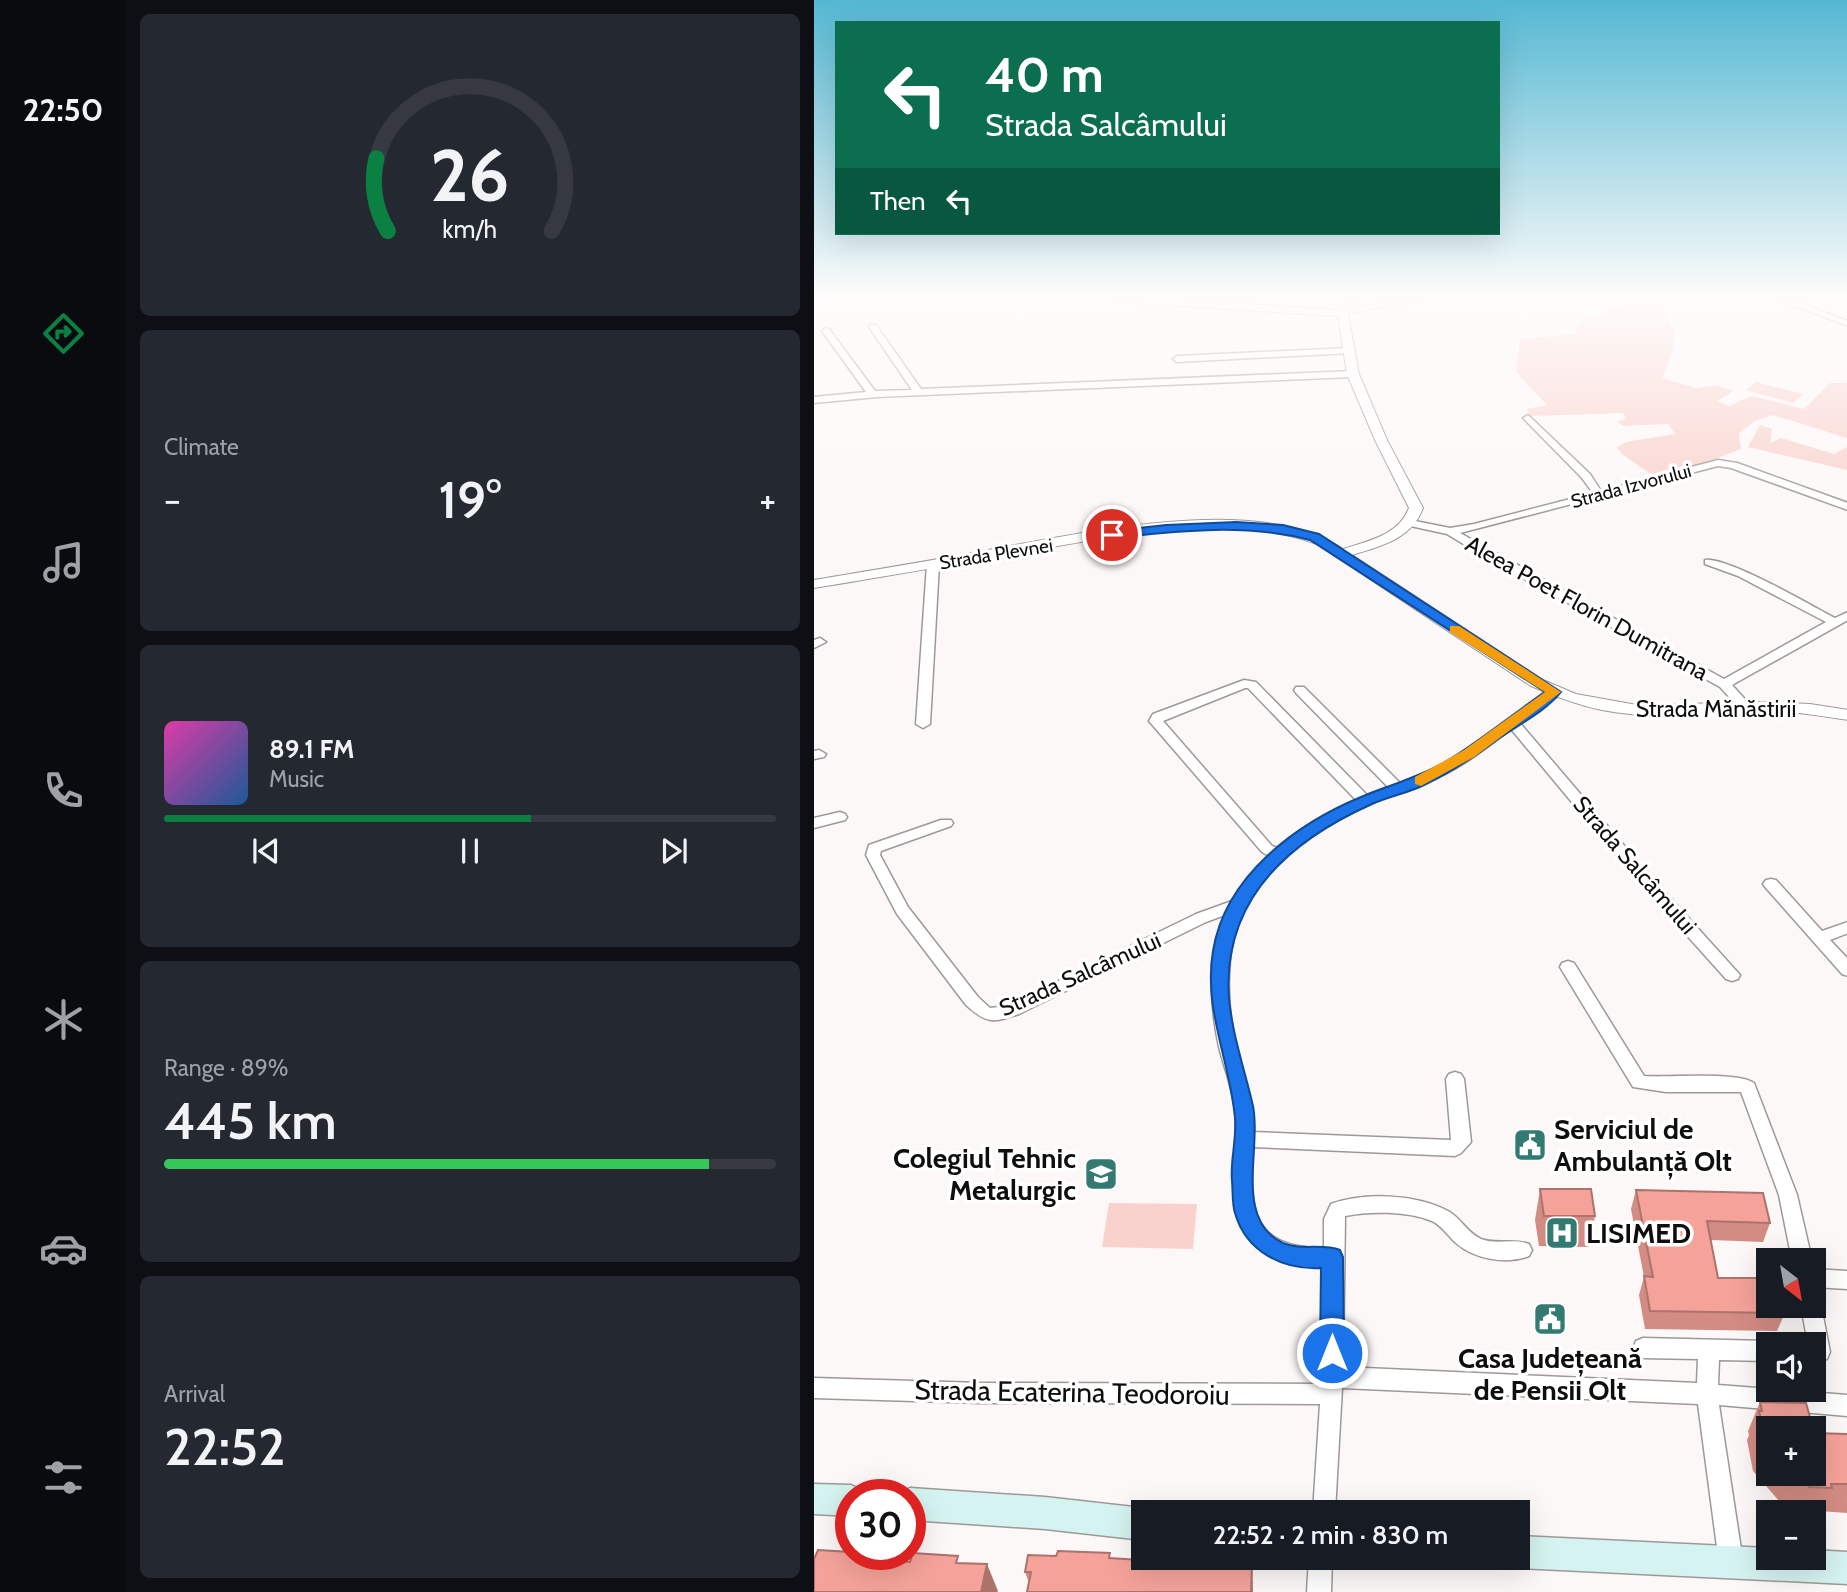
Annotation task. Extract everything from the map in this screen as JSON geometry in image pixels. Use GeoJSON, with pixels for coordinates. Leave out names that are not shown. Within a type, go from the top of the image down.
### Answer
{"type":"FeatureCollection","features":[{"type":"Feature","properties":{"kind":"main road"},"geometry":{"type":"LineString","coordinates":[[814,1499],[835,1500]]}},
{"type":"Feature","properties":{"kind":"main road"},"geometry":{"type":"LineString","coordinates":[[926,1504],[1131,1523]]}},
{"type":"Feature","properties":{"kind":"main road"},"geometry":{"type":"LineString","coordinates":[[1530,1553],[1847,1568]]}},
{"type":"Feature","properties":{"kind":"street"},"geometry":{"type":"LineString","coordinates":[[857,373],[872,394]]}},
{"type":"Feature","properties":{"kind":"street"},"geometry":{"type":"LineString","coordinates":[[905,373],[918,392]]}},
{"type":"Feature","properties":{"kind":"street"},"geometry":{"type":"LineString","coordinates":[[814,400],[872,394],[1354,374],[1381,440],[1416,508],[1410,523],[1382,539],[1341,554]]}},
{"type":"Feature","properties":{"kind":"street"},"geometry":{"type":"LineString","coordinates":[[1528,418],[1586,476],[1598,493]]}},
{"type":"Feature","properties":{"kind":"street","name":"Strada Izvorului"},"geometry":{"type":"LineString","coordinates":[[1410,523],[1450,531],[1499,522],[1598,493],[1724,463],[1847,507]]}},
{"type":"Feature","properties":{"kind":"street","name":"Strada Plevnei"},"geometry":{"type":"LineString","coordinates":[[814,584],[1112,535],[1224,526],[1295,531],[1314,537],[1341,554]]}},
{"type":"Feature","properties":{"kind":"street","name":"Aleea Poet Florin Dumitrana"},"geometry":{"type":"LineString","coordinates":[[1450,531],[1487,555],[1724,684],[1747,708]]}},
{"type":"Feature","properties":{"kind":"street","name":"Strada Mănăstirii"},"geometry":{"type":"LineString","coordinates":[[1341,554],[1554,692],[1597,706],[1671,712],[1806,708],[1847,715]]}},
{"type":"Feature","properties":{"kind":"street"},"geometry":{"type":"LineString","coordinates":[[1709,562],[1742,574],[1834,622]]}},
{"type":"Feature","properties":{"kind":"street"},"geometry":{"type":"LineString","coordinates":[[923,724],[933,564]]}},
{"type":"Feature","properties":{"kind":"street"},"geometry":{"type":"LineString","coordinates":[[1724,684],[1847,615]]}},
{"type":"Feature","properties":{"kind":"street"},"geometry":{"type":"LineString","coordinates":[[1277,854],[1267,849],[1172,742],[1156,721],[1158,717],[1244,684],[1252,685],[1365,801]]}},
{"type":"Feature","properties":{"kind":"street"},"geometry":{"type":"LineString","coordinates":[[1300,690],[1398,789]]}},
{"type":"Feature","properties":{"kind":"street"},"geometry":{"type":"LineString","coordinates":[[1332,1257],[1294,1256],[1276,1251],[1259,1237],[1245,1213],[1245,1119],[1220,999],[1222,950],[1239,904],[1255,878],[1277,854],[1365,801],[1451,765],[1554,692]]}},
{"type":"Feature","properties":{"kind":"street","name":"Strada Salcâmului"},"geometry":{"type":"LineString","coordinates":[[1512,722],[1634,867],[1732,975]]}},
{"type":"Feature","properties":{"kind":"street"},"geometry":{"type":"LineString","coordinates":[[814,823],[840,817]]}},
{"type":"Feature","properties":{"kind":"street","name":"Strada Salcâmului"},"geometry":{"type":"LineString","coordinates":[[946,823],[874,848],[873,855],[902,910],[972,1001],[986,1014],[998,1015],[1013,1010],[1201,918],[1239,904]]}},
{"type":"Feature","properties":{"kind":"street"},"geometry":{"type":"LineString","coordinates":[[1771,884],[1847,970]]}},
{"type":"Feature","properties":{"kind":"street"},"geometry":{"type":"LineString","coordinates":[[1819,938],[1847,927]]}},
{"type":"Feature","properties":{"kind":"street"},"geometry":{"type":"LineString","coordinates":[[1568,967],[1639,1082],[1666,1085],[1742,1084],[1748,1088],[1788,1195],[1799,1248]]}},
{"type":"Feature","properties":{"kind":"street"},"geometry":{"type":"LineString","coordinates":[[1243,1139],[1454,1148],[1462,1142],[1455,1079]]}},
{"type":"Feature","properties":{"kind":"street"},"geometry":{"type":"LineString","coordinates":[[1325,1500],[1331,1386],[1332,1257],[1334,1219],[1338,1210],[1358,1204],[1426,1210],[1443,1217],[1466,1241],[1480,1248],[1522,1250]]}},
{"type":"Feature","properties":{"kind":"street"},"geometry":{"type":"LineString","coordinates":[[1826,1279],[1847,1280]]}},
{"type":"Feature","properties":{"kind":"street"},"geometry":{"type":"LineString","coordinates":[[1643,1348],[1756,1351]]}},
{"type":"Feature","properties":{"kind":"street"},"geometry":{"type":"LineString","coordinates":[[1709,1349],[1707,1394],[1731,1563]]}},
{"type":"Feature","properties":{"kind":"street","name":"Strada Ecaterina Teodoroiu"},"geometry":{"type":"LineString","coordinates":[[814,1388],[994,1393],[1331,1386],[1707,1394],[1847,1406]]}},
{"type":"Feature","properties":{"kind":"street"},"geometry":{"type":"LineString","coordinates":[[1319,1592],[1320,1570]]}},
{"type":"Feature","properties":{"kind":"shaded area"},"geometry":{"type":"Polygon","coordinates":[[[1517,373],[1664,373],[1662,378],[1696,388],[1717,385],[1733,391],[1717,401],[1729,406],[1752,396],[1804,409],[1830,383],[1847,383],[1847,438],[1773,415],[1755,421],[1739,433],[1741,449],[1699,465],[1652,475],[1622,454],[1617,447],[1626,442],[1675,434],[1668,424],[1624,426],[1617,422],[1625,419],[1624,413],[1530,416],[1527,409],[1547,405],[1517,373]]]}},
{"type":"Feature","properties":{"kind":"shaded area"},"geometry":{"type":"Polygon","coordinates":[[[1756,382],[1803,394],[1793,403],[1746,390],[1756,382]]]}},
{"type":"Feature","properties":{"kind":"shaded area"},"geometry":{"type":"Polygon","coordinates":[[[1760,425],[1772,429],[1770,443],[1781,438],[1834,454],[1847,447],[1847,470],[1748,447],[1760,425]]]}},
{"type":"Feature","properties":{"kind":"shaded area"},"geometry":{"type":"Polygon","coordinates":[[[1109,1203],[1197,1204],[1193,1249],[1102,1247],[1109,1203]]]}},
{"type":"Feature","properties":{"kind":"building"},"geometry":{"type":"Polygon","coordinates":[[[1540,1189],[1591,1189],[1595,1216],[1544,1216],[1540,1189]]]}},
{"type":"Feature","properties":{"kind":"building"},"geometry":{"type":"Polygon","coordinates":[[[1636,1190],[1763,1193],[1770,1223],[1707,1221],[1718,1278],[1756,1278],[1756,1313],[1650,1311],[1644,1276],[1653,1277],[1636,1190]]]}},
{"type":"Feature","properties":{"kind":"building"},"geometry":{"type":"Polygon","coordinates":[[[1760,1402],[1806,1403],[1810,1416],[1760,1416],[1759,1411],[1762,1411],[1760,1402]]]}},
{"type":"Feature","properties":{"kind":"building"},"geometry":{"type":"Polygon","coordinates":[[[1826,1433],[1848,1434],[1848,1484],[1831,1484],[1832,1488],[1809,1487],[1826,1486],[1826,1433]]]}},
{"type":"Feature","properties":{"kind":"building"},"geometry":{"type":"Polygon","coordinates":[[[818,1550],[835,1551],[835,1570],[926,1570],[926,1554],[958,1556],[956,1563],[987,1564],[981,1592],[814,1592],[814,1559],[818,1550]]]}},
{"type":"Feature","properties":{"kind":"building"},"geometry":{"type":"Polygon","coordinates":[[[1058,1551],[1110,1553],[1109,1558],[1131,1559],[1131,1570],[1252,1570],[1251,1592],[1027,1592],[1031,1572],[1025,1572],[1028,1555],[1056,1556],[1058,1551]]]}},
{"type":"Feature","properties":{"kind":"slow traffic"},"geometry":{"type":"LineString","coordinates":[[1421,781],[1469,754],[1554,692],[1454,629]]}},
{"type":"Feature","properties":{"kind":"place","name":"Serviciul de Ambulanță Olt"},"geometry":{"type":"Point","coordinates":[1530,1145]}},
{"type":"Feature","properties":{"kind":"place","name":"Colegiul Tehnic Metalurgic"},"geometry":{"type":"Point","coordinates":[1101,1174]}},
{"type":"Feature","properties":{"kind":"place","name":"LISIMED"},"geometry":{"type":"Point","coordinates":[1562,1233]}},
{"type":"Feature","properties":{"kind":"place","name":"Casa Județeană de Pensii Olt"},"geometry":{"type":"Point","coordinates":[1550,1319]}},
{"type":"Feature","properties":{"kind":"route"},"geometry":{"type":"LineString","coordinates":[[1112,535],[1166,528],[1257,526],[1295,531],[1314,537],[1554,692],[1451,765],[1419,782],[1365,801],[1299,838],[1277,854],[1255,878],[1232,918],[1222,950],[1220,999],[1245,1119],[1242,1175],[1245,1213],[1259,1237],[1276,1251],[1306,1259],[1332,1257],[1332,1353]]}}]}
